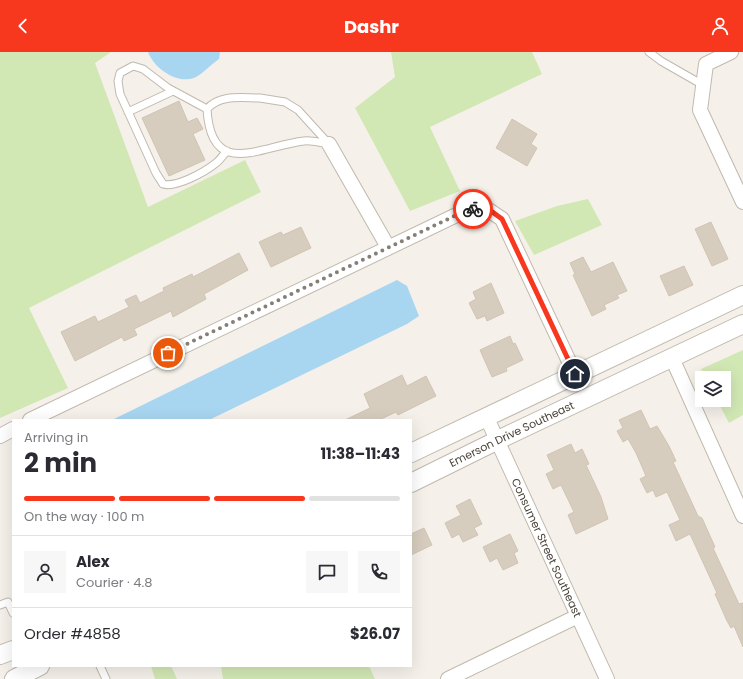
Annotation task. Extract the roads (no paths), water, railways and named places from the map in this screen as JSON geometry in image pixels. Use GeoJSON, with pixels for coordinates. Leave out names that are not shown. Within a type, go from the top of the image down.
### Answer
{"type":"FeatureCollection","features":[{"type":"Feature","properties":{"kind":"street"},"geometry":{"type":"LineString","coordinates":[[731,52],[706,64],[700,110],[743,202]]}},
{"type":"Feature","properties":{"kind":"street"},"geometry":{"type":"LineString","coordinates":[[329,144],[388,248]]}},
{"type":"Feature","properties":{"kind":"street"},"geometry":{"type":"LineString","coordinates":[[32,419],[469,209],[487,208],[502,219],[575,374]]}},
{"type":"Feature","properties":{"kind":"street"},"geometry":{"type":"LineString","coordinates":[[412,453],[743,295]]}},
{"type":"Feature","properties":{"kind":"street","name":"Emerson Drive Southeast"},"geometry":{"type":"LineString","coordinates":[[412,483],[743,324]]}},
{"type":"Feature","properties":{"kind":"street"},"geometry":{"type":"LineString","coordinates":[[672,358],[743,516]]}},
{"type":"Feature","properties":{"kind":"street","name":"Consumer Street Southeast"},"geometry":{"type":"LineString","coordinates":[[486,416],[607,679]]}},
{"type":"Feature","properties":{"kind":"street"},"geometry":{"type":"LineString","coordinates":[[0,436],[12,430]]}},
{"type":"Feature","properties":{"kind":"street"},"geometry":{"type":"LineString","coordinates":[[448,679],[578,616]]}},
{"type":"Feature","properties":{"kind":"street"},"geometry":{"type":"LineString","coordinates":[[0,655],[12,650]]}},
{"type":"Feature","properties":{"kind":"street"},"geometry":{"type":"LineString","coordinates":[[14,679],[38,667]]}},
{"type":"Feature","properties":{"kind":"lane"},"geometry":{"type":"LineString","coordinates":[[649,52],[661,61],[703,85]]}},
{"type":"Feature","properties":{"kind":"lane"},"geometry":{"type":"LineString","coordinates":[[207,109],[174,91],[144,69],[133,66],[120,73],[118,81],[120,94],[162,184],[170,186],[181,182],[217,163],[226,151]]}},
{"type":"Feature","properties":{"kind":"lane"},"geometry":{"type":"LineString","coordinates":[[128,112],[174,91]]}},
{"type":"Feature","properties":{"kind":"lane"},"geometry":{"type":"LineString","coordinates":[[227,98],[260,98],[285,102],[298,110],[329,144],[305,141],[258,152],[226,151],[216,145],[210,134],[207,109],[213,102],[227,98]]}},
{"type":"Feature","properties":{"kind":"lane"},"geometry":{"type":"LineString","coordinates":[[0,605],[8,602],[12,610]]}},
{"type":"Feature","properties":{"kind":"lane"},"geometry":{"type":"LineString","coordinates":[[100,667],[106,679]]}},
{"type":"Feature","properties":{"kind":"water"},"geometry":{"type":"Polygon","coordinates":[[[148,52],[220,52],[219,59],[203,72],[194,78],[180,79],[173,77],[160,69],[155,64],[148,52]]]}},
{"type":"Feature","properties":{"kind":"water"},"geometry":{"type":"Polygon","coordinates":[[[397,280],[407,286],[419,316],[407,324],[211,419],[114,419],[397,280]]]}}]}
